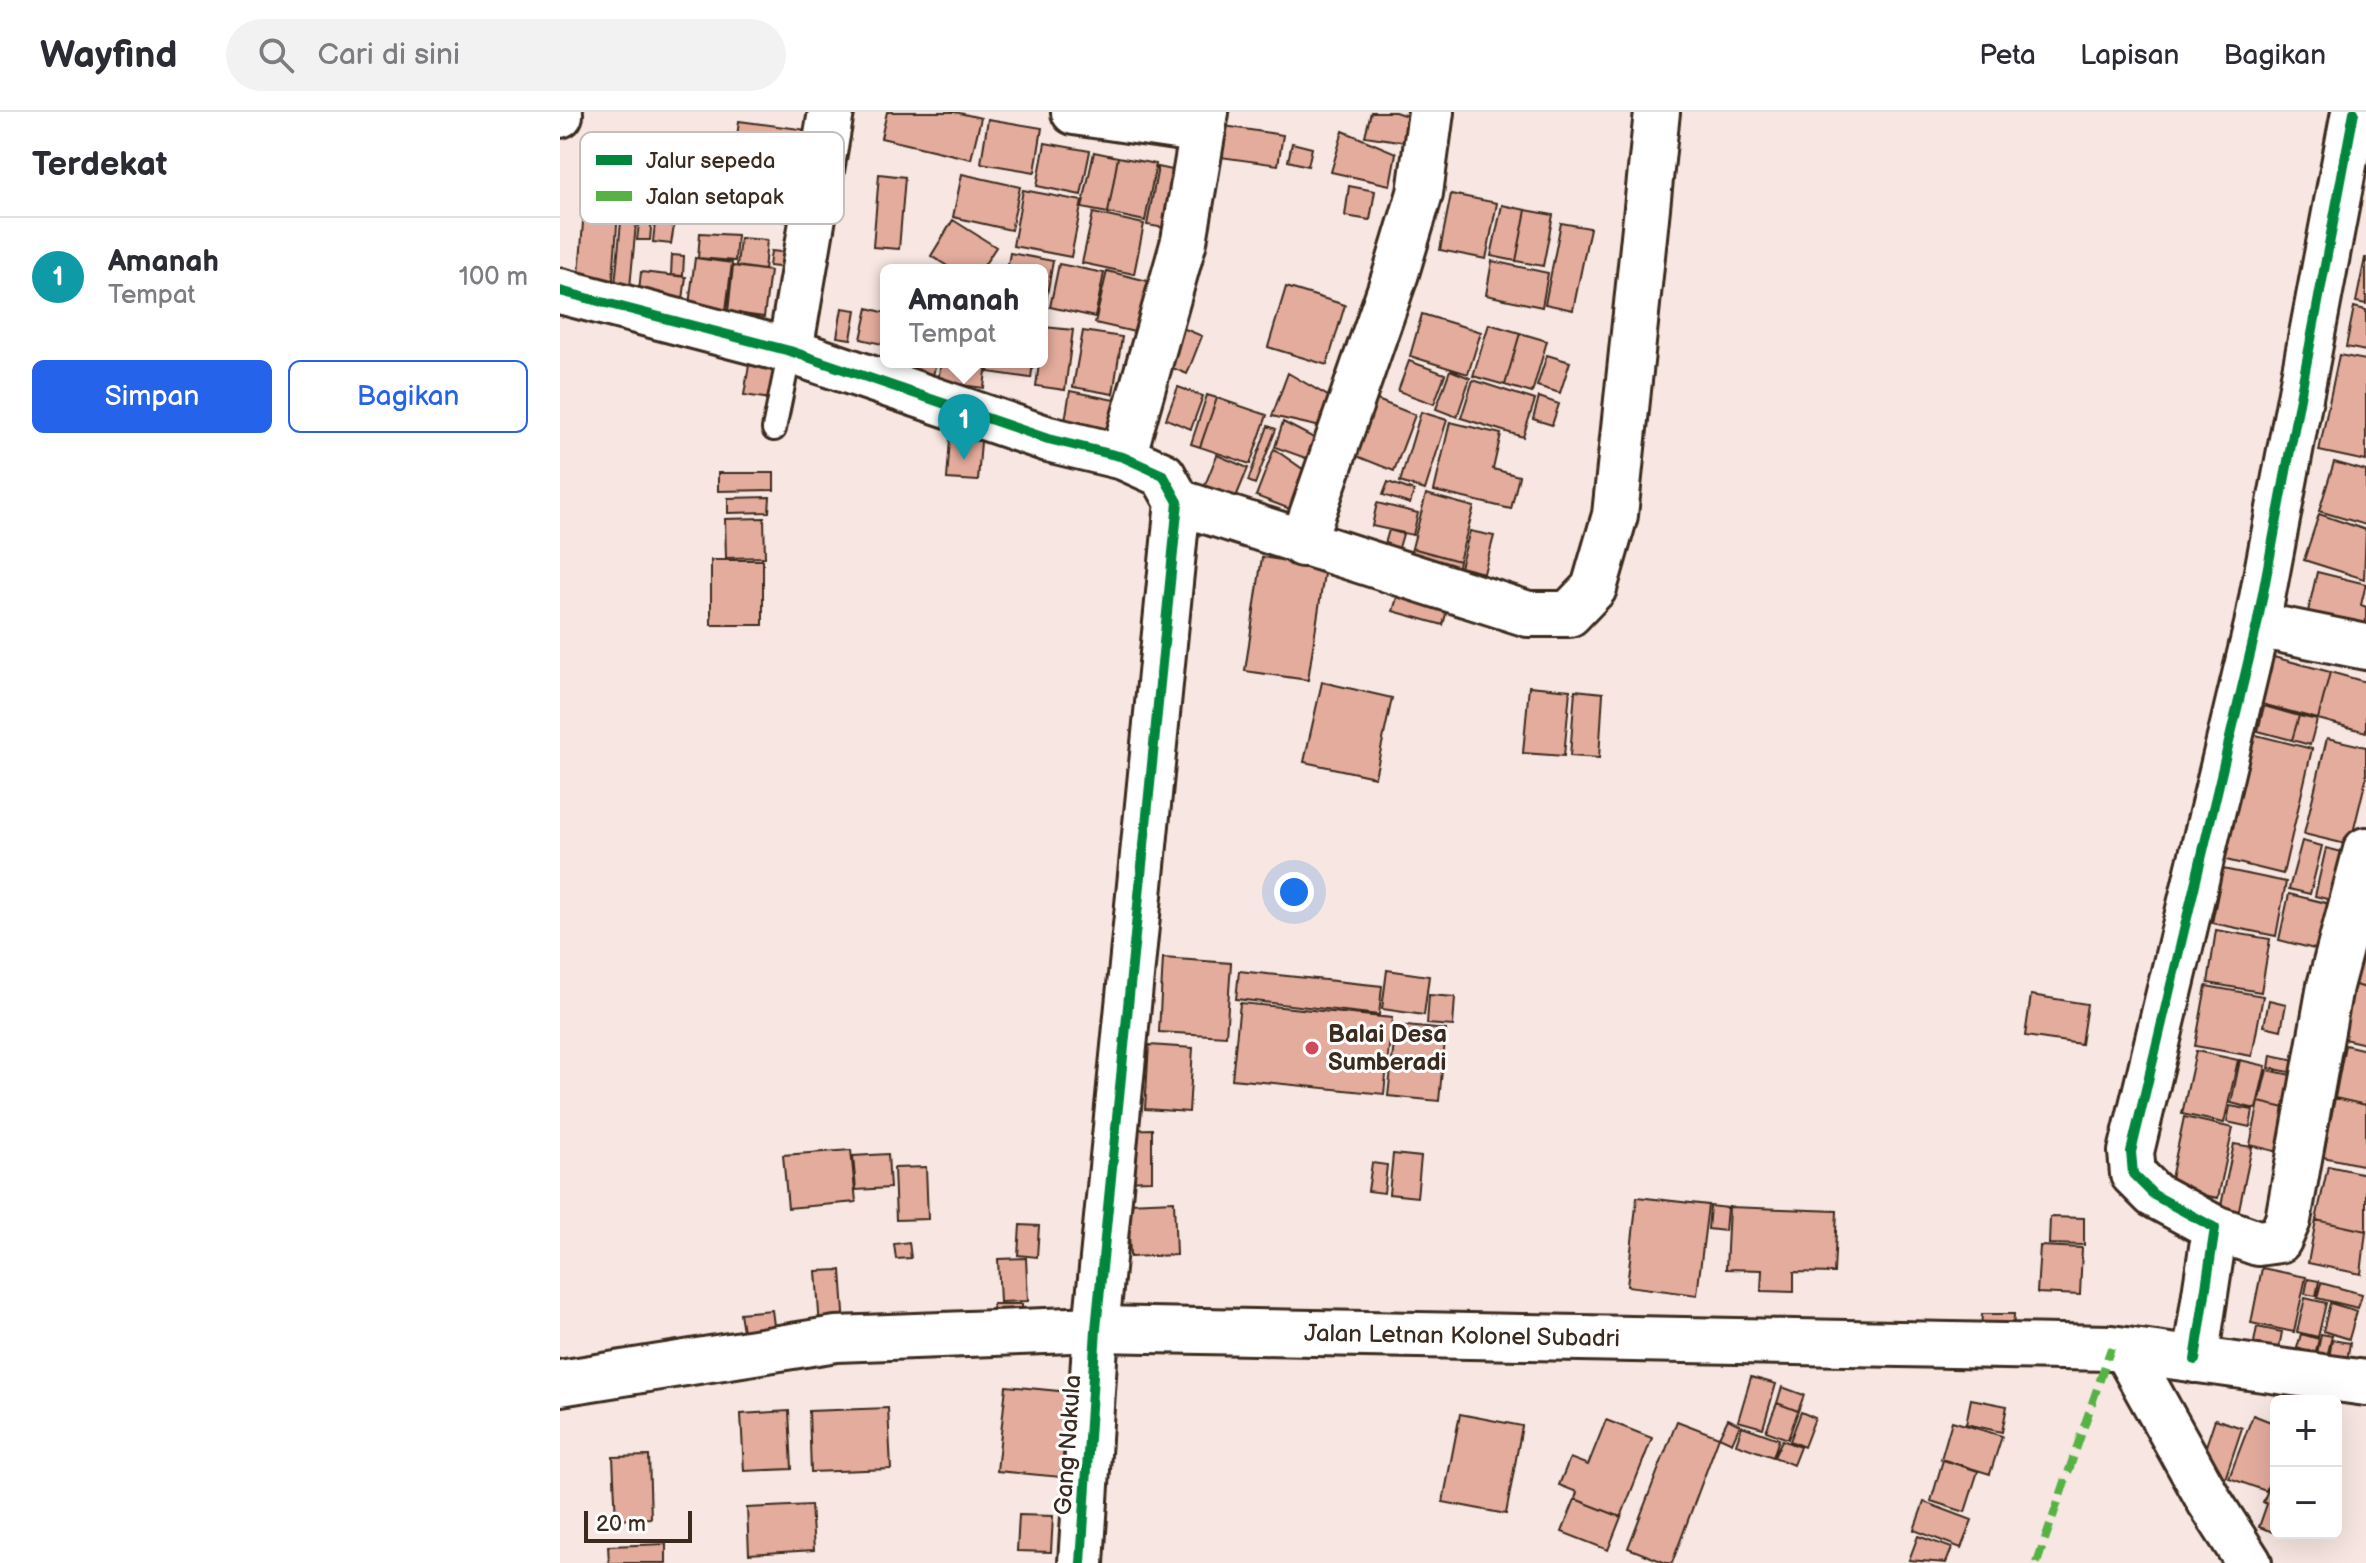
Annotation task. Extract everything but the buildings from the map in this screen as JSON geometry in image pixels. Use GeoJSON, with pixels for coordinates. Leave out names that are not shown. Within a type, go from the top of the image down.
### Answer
{"type":"FeatureCollection","features":[{"type":"Feature","properties":{"kind":"street"},"geometry":{"type":"LineString","coordinates":[[828,132],[831,112]]}},
{"type":"Feature","properties":{"kind":"street"},"geometry":{"type":"LineString","coordinates":[[1074,112],[1204,121],[1184,241],[1123,457]]}},
{"type":"Feature","properties":{"kind":"street"},"geometry":{"type":"LineString","coordinates":[[1302,544],[1396,273],[1420,193],[1431,112]]}},
{"type":"Feature","properties":{"kind":"street"},"geometry":{"type":"LineString","coordinates":[[560,291],[790,351],[1048,439],[1123,457],[1163,475],[1178,502],[1302,544],[1528,614],[1569,614],[1594,588],[1615,515],[1657,112]]}},
{"type":"Feature","properties":{"kind":"street"},"geometry":{"type":"LineString","coordinates":[[2354,112],[2257,625],[2131,1152],[2133,1174],[2154,1195],[2215,1228],[2258,1243],[2279,1240],[2288,1220],[2330,986],[2366,850]]}},
{"type":"Feature","properties":{"kind":"street"},"geometry":{"type":"LineString","coordinates":[[790,351],[812,224]]}},
{"type":"Feature","properties":{"kind":"street","name":"Gang Nakula"},"geometry":{"type":"LineString","coordinates":[[1081,1563],[1096,1329],[1178,502]]}},
{"type":"Feature","properties":{"kind":"street"},"geometry":{"type":"LineString","coordinates":[[2257,625],[2366,647]]}},
{"type":"Feature","properties":{"kind":"street"},"geometry":{"type":"LineString","coordinates":[[2195,1360],[2215,1228]]}},
{"type":"Feature","properties":{"kind":"street","name":"Jalan Letnan Kolonel Subadri"},"geometry":{"type":"LineString","coordinates":[[560,1383],[836,1339],[1096,1329],[2126,1351],[2366,1383]]}},
{"type":"Feature","properties":{"kind":"street"},"geometry":{"type":"LineString","coordinates":[[2126,1351],[2210,1502],[2249,1563]]}},
{"type":"Feature","properties":{"kind":"lane"},"geometry":{"type":"LineString","coordinates":[[774,429],[790,351]]}},
{"type":"Feature","properties":{"kind":"marked path"},"geometry":{"type":"LineString","coordinates":[[2037,1563],[2111,1348]]}},
{"type":"Feature","properties":{"kind":"cycle path"},"geometry":{"type":"LineString","coordinates":[[2195,1360],[2215,1228],[2154,1195],[2133,1174],[2131,1152],[2257,625],[2354,112]]}},
{"type":"Feature","properties":{"kind":"cycle path"},"geometry":{"type":"LineString","coordinates":[[560,291],[790,351],[1048,439],[1123,457],[1163,475],[1178,502],[1096,1329],[1081,1563]]}},
{"type":"Feature","properties":{"kind":"place","name":"Amanah"},"geometry":{"type":"Point","coordinates":[964,460]}},
{"type":"Feature","properties":{"kind":"place","name":"Balai Desa Sumberadi"},"geometry":{"type":"Point","coordinates":[1312,1048]}}]}
